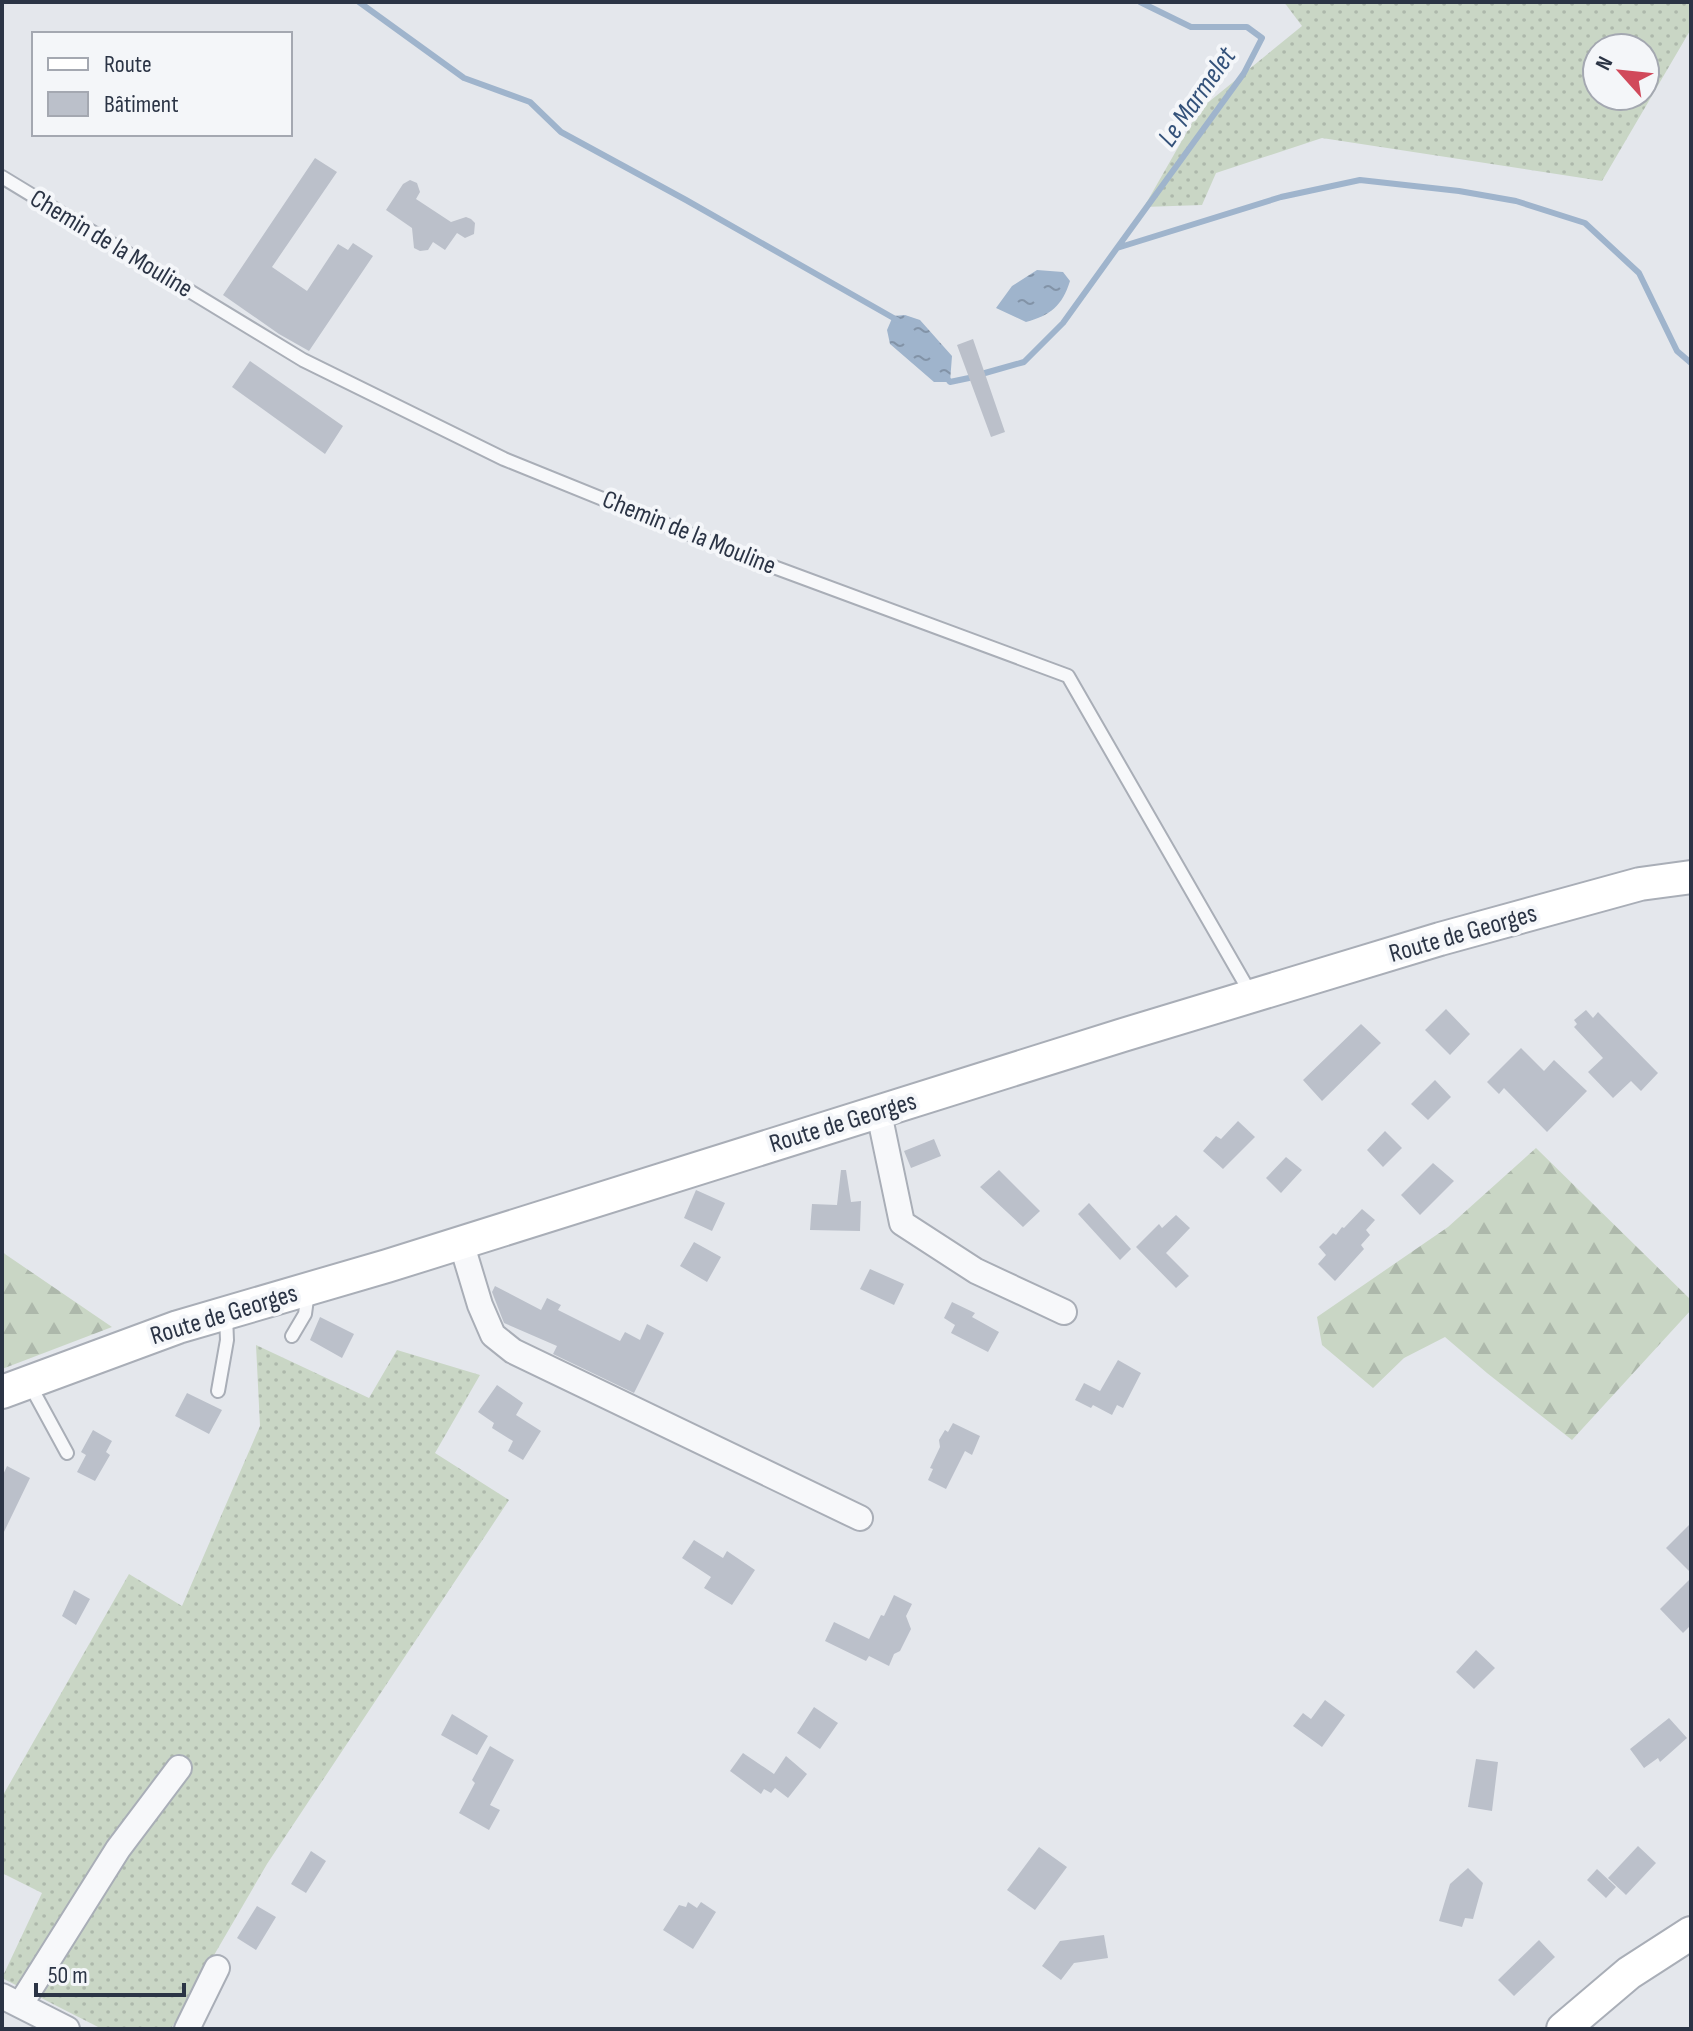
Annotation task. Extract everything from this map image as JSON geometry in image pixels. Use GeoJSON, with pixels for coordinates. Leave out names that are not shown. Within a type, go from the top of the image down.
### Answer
{"type":"FeatureCollection","features":[{"type":"Feature","properties":{"kind":"street","name":"Route de Georges"},"geometry":{"type":"LineString","coordinates":[[15,1387],[178,1327],[1440,939],[1640,884],[1691,877]]}},
{"type":"Feature","properties":{"kind":"street"},"geometry":{"type":"LineString","coordinates":[[879,1113],[902,1223],[976,1271],[1064,1312]]}},
{"type":"Feature","properties":{"kind":"street"},"geometry":{"type":"LineString","coordinates":[[461,1242],[480,1305],[493,1335],[513,1351],[860,1518]]}},
{"type":"Feature","properties":{"kind":"street"},"geometry":{"type":"LineString","coordinates":[[67,2029],[11,2000],[179,1768]]}},
{"type":"Feature","properties":{"kind":"street"},"geometry":{"type":"LineString","coordinates":[[1563,2029],[1629,1973],[1691,1933]]}},
{"type":"Feature","properties":{"kind":"street"},"geometry":{"type":"LineString","coordinates":[[187,2029],[217,1968]]}},
{"type":"Feature","properties":{"kind":"lane","name":"Chemin de la Mouline"},"geometry":{"type":"LineString","coordinates":[[2,177],[303,360],[504,459],[736,553],[1068,676],[1252,997]]}},
{"type":"Feature","properties":{"kind":"lane"},"geometry":{"type":"LineString","coordinates":[[292,1336],[305,1314],[309,1289]]}},
{"type":"Feature","properties":{"kind":"lane"},"geometry":{"type":"LineString","coordinates":[[218,1391],[227,1340],[226,1313]]}},
{"type":"Feature","properties":{"kind":"lane"},"geometry":{"type":"LineString","coordinates":[[15,1387],[67,1453]]}},
{"type":"Feature","properties":{"kind":"green space"},"geometry":{"type":"Polygon","coordinates":[[[1284,2],[1691,2],[1691,29],[1661,80],[1661,32],[1581,32],[1581,112],[1642,112],[1602,181],[1322,138],[1216,173],[1202,205],[1144,207],[1200,109],[1302,26],[1284,2]]]}},
{"type":"Feature","properties":{"kind":"green space"},"geometry":{"type":"Polygon","coordinates":[[[1536,1148],[1691,1300],[1691,1310],[1572,1440],[1445,1337],[1404,1358],[1373,1388],[1322,1345],[1317,1317],[1448,1227],[1536,1148]]]}},
{"type":"Feature","properties":{"kind":"green space"},"geometry":{"type":"Polygon","coordinates":[[[2,1252],[112,1327],[2,1369],[2,1252]]]}},
{"type":"Feature","properties":{"kind":"green space"},"geometry":{"type":"Polygon","coordinates":[[[256,1345],[369,1398],[397,1350],[480,1375],[435,1453],[509,1500],[267,1864],[171,2029],[102,2029],[2,1978],[42,1893],[2,1873],[2,1797],[129,1574],[182,1606],[260,1426],[256,1345]]]}},
{"type":"Feature","properties":{"kind":"water"},"geometry":{"type":"Polygon","coordinates":[[[1037,270],[1063,272],[1070,281],[1054,308],[1026,322],[996,308],[1012,286],[1037,270]]]}},
{"type":"Feature","properties":{"kind":"water"},"geometry":{"type":"Polygon","coordinates":[[[905,315],[920,320],[952,356],[950,382],[934,382],[890,344],[887,330],[893,316],[905,315]]]}},
{"type":"Feature","properties":{"kind":"building"},"geometry":{"type":"Polygon","coordinates":[[[315,158],[337,172],[272,267],[307,291],[338,244],[348,250],[353,243],[373,256],[309,351],[223,295],[315,158]]]}},
{"type":"Feature","properties":{"kind":"building"},"geometry":{"type":"Polygon","coordinates":[[[410,180],[417,183],[420,192],[416,199],[451,222],[466,217],[471,219],[475,223],[474,234],[465,238],[457,233],[445,250],[433,242],[428,250],[414,248],[412,228],[386,210],[403,184],[410,180]]]}},
{"type":"Feature","properties":{"kind":"building"},"geometry":{"type":"Polygon","coordinates":[[[973,339],[1005,432],[991,437],[957,345],[973,339]]]}},
{"type":"Feature","properties":{"kind":"building"},"geometry":{"type":"Polygon","coordinates":[[[250,361],[343,426],[325,454],[232,387],[250,361]]]}},
{"type":"Feature","properties":{"kind":"building"},"geometry":{"type":"Polygon","coordinates":[[[1446,1009],[1470,1034],[1450,1055],[1425,1030],[1446,1009]]]}},
{"type":"Feature","properties":{"kind":"building"},"geometry":{"type":"Polygon","coordinates":[[[1586,1010],[1593,1018],[1598,1012],[1658,1073],[1641,1091],[1631,1081],[1613,1098],[1588,1072],[1603,1058],[1574,1027],[1577,1024],[1574,1020],[1586,1010]]]}},
{"type":"Feature","properties":{"kind":"building"},"geometry":{"type":"Polygon","coordinates":[[[1361,1024],[1381,1043],[1322,1101],[1303,1080],[1361,1024]]]}},
{"type":"Feature","properties":{"kind":"building"},"geometry":{"type":"Polygon","coordinates":[[[1521,1048],[1544,1071],[1554,1060],[1587,1091],[1547,1132],[1504,1088],[1499,1094],[1487,1082],[1521,1048]]]}},
{"type":"Feature","properties":{"kind":"building"},"geometry":{"type":"Polygon","coordinates":[[[1435,1080],[1451,1097],[1428,1120],[1411,1104],[1435,1080]]]}},
{"type":"Feature","properties":{"kind":"building"},"geometry":{"type":"Polygon","coordinates":[[[1238,1121],[1255,1137],[1223,1169],[1203,1151],[1216,1136],[1221,1139],[1238,1121]]]}},
{"type":"Feature","properties":{"kind":"building"},"geometry":{"type":"Polygon","coordinates":[[[1385,1131],[1402,1148],[1383,1167],[1367,1150],[1385,1131]]]}},
{"type":"Feature","properties":{"kind":"building"},"geometry":{"type":"Polygon","coordinates":[[[934,1139],[941,1156],[911,1168],[904,1151],[934,1139]]]}},
{"type":"Feature","properties":{"kind":"building"},"geometry":{"type":"Polygon","coordinates":[[[1286,1157],[1302,1170],[1281,1193],[1266,1178],[1286,1157]]]}},
{"type":"Feature","properties":{"kind":"building"},"geometry":{"type":"Polygon","coordinates":[[[1433,1163],[1454,1181],[1420,1215],[1401,1195],[1433,1163]]]}},
{"type":"Feature","properties":{"kind":"building"},"geometry":{"type":"Polygon","coordinates":[[[841,1170],[846,1170],[851,1202],[861,1201],[860,1231],[810,1230],[812,1204],[837,1205],[841,1170]]]}},
{"type":"Feature","properties":{"kind":"building"},"geometry":{"type":"Polygon","coordinates":[[[999,1170],[1040,1211],[1023,1227],[980,1187],[999,1170]]]}},
{"type":"Feature","properties":{"kind":"building"},"geometry":{"type":"Polygon","coordinates":[[[696,1190],[725,1203],[712,1231],[684,1218],[696,1190]]]}},
{"type":"Feature","properties":{"kind":"building"},"geometry":{"type":"Polygon","coordinates":[[[1089,1203],[1131,1249],[1120,1260],[1078,1214],[1089,1203]]]}},
{"type":"Feature","properties":{"kind":"building"},"geometry":{"type":"Polygon","coordinates":[[[1362,1209],[1375,1220],[1366,1230],[1370,1235],[1361,1245],[1364,1249],[1335,1281],[1318,1264],[1326,1255],[1319,1247],[1362,1209]]]}},
{"type":"Feature","properties":{"kind":"building"},"geometry":{"type":"Polygon","coordinates":[[[1176,1215],[1190,1228],[1166,1253],[1189,1276],[1176,1288],[1136,1247],[1159,1224],[1162,1228],[1176,1215]]]}},
{"type":"Feature","properties":{"kind":"building"},"geometry":{"type":"Polygon","coordinates":[[[694,1242],[721,1257],[707,1282],[680,1266],[694,1242]]]}},
{"type":"Feature","properties":{"kind":"building"},"geometry":{"type":"Polygon","coordinates":[[[870,1269],[904,1284],[894,1305],[860,1289],[870,1269]]]}},
{"type":"Feature","properties":{"kind":"building"},"geometry":{"type":"Polygon","coordinates":[[[495,1286],[541,1310],[547,1298],[561,1305],[558,1310],[620,1341],[625,1332],[640,1340],[647,1324],[664,1333],[634,1393],[553,1354],[557,1346],[504,1323],[492,1292],[495,1286]]]}},
{"type":"Feature","properties":{"kind":"building"},"geometry":{"type":"Polygon","coordinates":[[[952,1302],[975,1313],[972,1317],[999,1332],[988,1352],[951,1333],[955,1325],[944,1318],[952,1302]]]}},
{"type":"Feature","properties":{"kind":"building"},"geometry":{"type":"Polygon","coordinates":[[[320,1317],[354,1334],[342,1358],[310,1340],[320,1317]]]}},
{"type":"Feature","properties":{"kind":"building"},"geometry":{"type":"Polygon","coordinates":[[[1118,1360],[1141,1373],[1123,1408],[1117,1405],[1112,1415],[1075,1400],[1084,1383],[1100,1391],[1118,1360]]]}},
{"type":"Feature","properties":{"kind":"building"},"geometry":{"type":"Polygon","coordinates":[[[497,1385],[523,1403],[516,1415],[541,1431],[523,1460],[508,1451],[513,1441],[492,1428],[494,1423],[478,1412],[497,1385]]]}},
{"type":"Feature","properties":{"kind":"building"},"geometry":{"type":"Polygon","coordinates":[[[187,1393],[222,1410],[209,1434],[175,1416],[187,1393]]]}},
{"type":"Feature","properties":{"kind":"building"},"geometry":{"type":"Polygon","coordinates":[[[953,1423],[980,1436],[972,1455],[965,1451],[946,1489],[928,1480],[940,1447],[939,1440],[953,1423]]]}},
{"type":"Feature","properties":{"kind":"building"},"geometry":{"type":"Polygon","coordinates":[[[93,1430],[112,1441],[106,1452],[110,1455],[95,1481],[77,1472],[86,1455],[81,1452],[93,1430]]]}},
{"type":"Feature","properties":{"kind":"building"},"geometry":{"type":"Polygon","coordinates":[[[7,1466],[30,1478],[2,1536],[2,1477],[7,1466]]]}},
{"type":"Feature","properties":{"kind":"building"},"geometry":{"type":"Polygon","coordinates":[[[1691,1523],[1691,1573],[1666,1548],[1691,1523]]]}},
{"type":"Feature","properties":{"kind":"building"},"geometry":{"type":"Polygon","coordinates":[[[694,1540],[723,1558],[727,1551],[755,1570],[732,1605],[704,1588],[711,1577],[682,1558],[694,1540]]]}},
{"type":"Feature","properties":{"kind":"building"},"geometry":{"type":"Polygon","coordinates":[[[1691,1578],[1691,1625],[1683,1633],[1660,1609],[1691,1578]]]}},
{"type":"Feature","properties":{"kind":"building"},"geometry":{"type":"Polygon","coordinates":[[[74,1590],[90,1599],[76,1625],[62,1616],[74,1590]]]}},
{"type":"Feature","properties":{"kind":"building"},"geometry":{"type":"Polygon","coordinates":[[[894,1595],[912,1604],[906,1616],[911,1629],[889,1666],[869,1656],[866,1661],[825,1641],[834,1622],[869,1639],[894,1595]]]}},
{"type":"Feature","properties":{"kind":"building"},"geometry":{"type":"Polygon","coordinates":[[[1476,1650],[1495,1668],[1474,1689],[1456,1672],[1476,1650]]]}},
{"type":"Feature","properties":{"kind":"building"},"geometry":{"type":"Polygon","coordinates":[[[1325,1700],[1345,1715],[1322,1747],[1293,1726],[1303,1713],[1311,1719],[1325,1700]]]}},
{"type":"Feature","properties":{"kind":"building"},"geometry":{"type":"Polygon","coordinates":[[[814,1707],[838,1723],[820,1749],[797,1733],[814,1707]]]}},
{"type":"Feature","properties":{"kind":"building"},"geometry":{"type":"Polygon","coordinates":[[[452,1714],[488,1736],[477,1755],[441,1735],[452,1714]]]}},
{"type":"Feature","properties":{"kind":"building"},"geometry":{"type":"Polygon","coordinates":[[[1669,1718],[1687,1738],[1660,1762],[1658,1758],[1644,1768],[1630,1749],[1669,1718]]]}},
{"type":"Feature","properties":{"kind":"building"},"geometry":{"type":"Polygon","coordinates":[[[490,1746],[514,1760],[490,1805],[500,1810],[489,1830],[459,1813],[490,1746]]]}},
{"type":"Feature","properties":{"kind":"building"},"geometry":{"type":"Polygon","coordinates":[[[743,1753],[774,1774],[786,1756],[807,1774],[788,1798],[775,1788],[771,1793],[764,1789],[761,1794],[730,1771],[743,1753]]]}},
{"type":"Feature","properties":{"kind":"building"},"geometry":{"type":"Polygon","coordinates":[[[1476,1759],[1498,1762],[1492,1811],[1468,1807],[1476,1759]]]}},
{"type":"Feature","properties":{"kind":"building"},"geometry":{"type":"Polygon","coordinates":[[[1638,1846],[1656,1863],[1626,1895],[1608,1878],[1638,1846]]]}},
{"type":"Feature","properties":{"kind":"building"},"geometry":{"type":"Polygon","coordinates":[[[1039,1847],[1067,1867],[1035,1910],[1007,1890],[1039,1847]]]}},
{"type":"Feature","properties":{"kind":"building"},"geometry":{"type":"Polygon","coordinates":[[[311,1851],[326,1861],[306,1893],[291,1884],[311,1851]]]}},
{"type":"Feature","properties":{"kind":"building"},"geometry":{"type":"Polygon","coordinates":[[[1468,1868],[1483,1883],[1473,1919],[1465,1918],[1462,1927],[1439,1921],[1450,1884],[1468,1868]]]}},
{"type":"Feature","properties":{"kind":"building"},"geometry":{"type":"Polygon","coordinates":[[[1597,1869],[1616,1887],[1606,1898],[1587,1880],[1597,1869]]]}},
{"type":"Feature","properties":{"kind":"building"},"geometry":{"type":"Polygon","coordinates":[[[688,1902],[697,1908],[701,1902],[716,1912],[693,1949],[663,1930],[679,1905],[686,1907],[688,1902]]]}},
{"type":"Feature","properties":{"kind":"building"},"geometry":{"type":"Polygon","coordinates":[[[257,1906],[276,1917],[256,1950],[237,1938],[257,1906]]]}},
{"type":"Feature","properties":{"kind":"building"},"geometry":{"type":"Polygon","coordinates":[[[1104,1935],[1108,1958],[1074,1963],[1061,1980],[1042,1966],[1060,1941],[1104,1935]]]}},
{"type":"Feature","properties":{"kind":"building"},"geometry":{"type":"Polygon","coordinates":[[[1539,1940],[1555,1957],[1514,1996],[1498,1980],[1539,1940]]]}},
{"type":"Feature","properties":{"kind":"waterway"},"geometry":{"type":"LineString","coordinates":[[359,2],[464,78],[530,102],[561,132],[897,320]]}},
{"type":"Feature","properties":{"kind":"waterway","name":"Le Marmelet"},"geometry":{"type":"LineString","coordinates":[[1117,248],[1244,73],[1262,38],[1247,27],[1191,27],[1140,2]]}},
{"type":"Feature","properties":{"kind":"waterway"},"geometry":{"type":"LineString","coordinates":[[985,373],[1024,362],[1063,323],[1117,248],[1281,197],[1360,180],[1516,201],[1585,223],[1639,273],[1677,351],[1691,363]]}},
{"type":"Feature","properties":{"kind":"waterway"},"geometry":{"type":"LineString","coordinates":[[946,377],[950,382],[969,378]]}}]}
